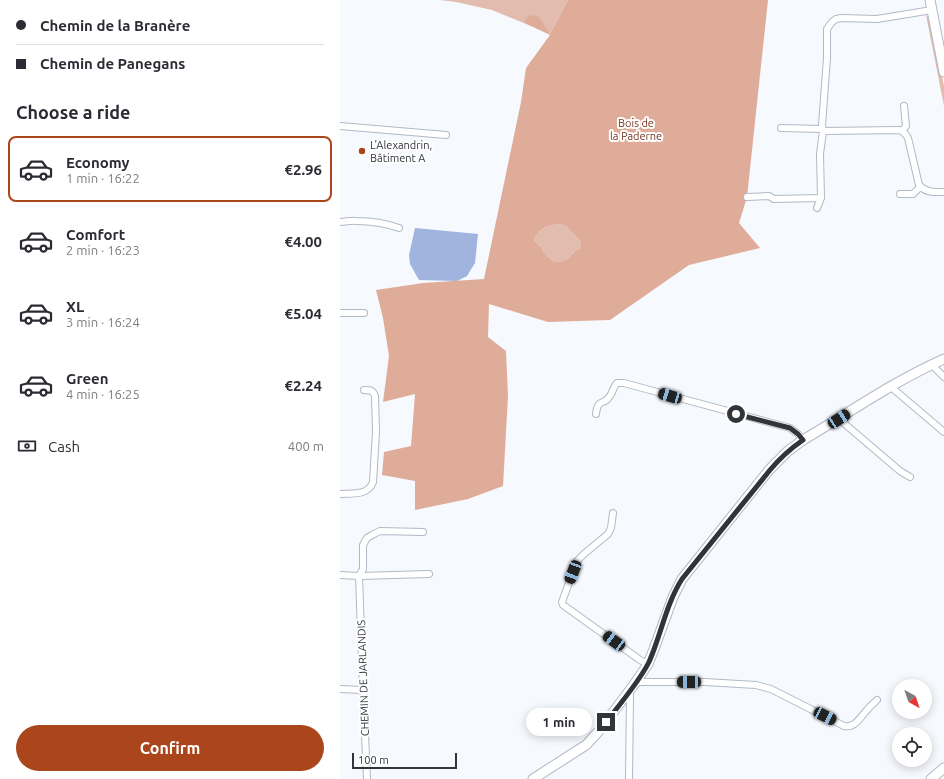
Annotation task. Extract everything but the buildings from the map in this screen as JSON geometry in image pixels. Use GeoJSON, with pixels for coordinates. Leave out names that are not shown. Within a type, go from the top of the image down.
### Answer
{"type":"FeatureCollection","features":[{"type":"Feature","properties":{"kind":"street"},"geometry":{"type":"LineString","coordinates":[[930,0],[944,72]]}},
{"type":"Feature","properties":{"kind":"street"},"geometry":{"type":"LineString","coordinates":[[817,208],[821,198],[820,154],[823,130],[822,125],[828,29],[832,22],[841,18],[877,19],[932,10]]}},
{"type":"Feature","properties":{"kind":"street"},"geometry":{"type":"LineString","coordinates":[[902,131],[906,126],[904,106]]}},
{"type":"Feature","properties":{"kind":"street"},"geometry":{"type":"LineString","coordinates":[[340,126],[446,135]]}},
{"type":"Feature","properties":{"kind":"street"},"geometry":{"type":"LineString","coordinates":[[781,128],[902,131],[908,138],[920,187],[927,191],[944,192]]}},
{"type":"Feature","properties":{"kind":"street"},"geometry":{"type":"LineString","coordinates":[[900,194],[913,194],[920,187]]}},
{"type":"Feature","properties":{"kind":"street"},"geometry":{"type":"LineString","coordinates":[[747,197],[769,196],[774,199],[821,198]]}},
{"type":"Feature","properties":{"kind":"street"},"geometry":{"type":"LineString","coordinates":[[340,222],[354,220],[389,224],[399,228]]}},
{"type":"Feature","properties":{"kind":"street"},"geometry":{"type":"LineString","coordinates":[[340,312],[364,313]]}},
{"type":"Feature","properties":{"kind":"street"},"geometry":{"type":"LineString","coordinates":[[533,779],[590,742],[598,732],[648,664],[673,597],[682,579],[770,470],[785,454],[803,440],[912,374],[944,360]]}},
{"type":"Feature","properties":{"kind":"street"},"geometry":{"type":"LineString","coordinates":[[932,365],[944,377]]}},
{"type":"Feature","properties":{"kind":"street"},"geometry":{"type":"LineString","coordinates":[[596,414],[598,405],[610,397],[615,385],[617,383],[624,383],[790,428],[803,440]]}},
{"type":"Feature","properties":{"kind":"street"},"geometry":{"type":"LineString","coordinates":[[891,387],[944,432]]}},
{"type":"Feature","properties":{"kind":"street"},"geometry":{"type":"LineString","coordinates":[[340,494],[363,492],[369,489],[373,482],[376,432],[375,396],[374,392],[371,390],[364,390]]}},
{"type":"Feature","properties":{"kind":"street"},"geometry":{"type":"LineString","coordinates":[[839,419],[900,472],[910,477]]}},
{"type":"Feature","properties":{"kind":"street"},"geometry":{"type":"LineString","coordinates":[[613,513],[611,528],[608,534],[578,560],[562,602],[563,605],[640,660],[648,664]]}},
{"type":"Feature","properties":{"kind":"street","name":"CHEMIN DE JARLANDIS"},"geometry":{"type":"LineString","coordinates":[[367,779],[359,576],[363,569],[363,545],[372,534],[380,532],[423,532]]}},
{"type":"Feature","properties":{"kind":"street"},"geometry":{"type":"LineString","coordinates":[[340,576],[429,574]]}},
{"type":"Feature","properties":{"kind":"street"},"geometry":{"type":"LineString","coordinates":[[636,682],[705,682],[764,686],[844,726],[854,724],[877,700]]}},
{"type":"Feature","properties":{"kind":"street"},"geometry":{"type":"LineString","coordinates":[[340,689],[363,690]]}},
{"type":"Feature","properties":{"kind":"street"},"geometry":{"type":"LineString","coordinates":[[629,779],[630,690]]}},
{"type":"Feature","properties":{"kind":"street"},"geometry":{"type":"LineString","coordinates":[[931,779],[944,768]]}},
{"type":"Feature","properties":{"kind":"shaded area"},"geometry":{"type":"Polygon","coordinates":[[[440,0],[568,0],[550,34],[492,10],[440,0]]]}},
{"type":"Feature","properties":{"kind":"shaded area"},"geometry":{"type":"Polygon","coordinates":[[[926,15],[931,21],[944,86],[944,106],[926,15]]]}},
{"type":"Feature","properties":{"kind":"shaded area"},"geometry":{"type":"Polygon","coordinates":[[[561,224],[567,227],[581,242],[581,248],[575,251],[568,259],[559,262],[553,261],[544,253],[541,247],[534,240],[541,229],[552,225],[561,224]]]}},
{"type":"Feature","properties":{"kind":"green space","name":"Bois de la Paderne"},"geometry":{"type":"Polygon","coordinates":[[[568,0],[768,0],[747,197],[739,223],[760,248],[689,265],[610,320],[548,322],[489,304],[488,337],[506,351],[508,396],[503,486],[468,499],[415,510],[415,481],[382,475],[384,452],[411,446],[415,394],[383,402],[389,356],[383,318],[376,290],[423,283],[484,279],[521,102],[526,68],[550,35],[525,23],[525,19],[531,15],[539,17],[550,34],[568,0]],[[561,224],[548,226],[541,229],[534,240],[541,247],[544,253],[553,261],[559,262],[568,259],[575,251],[581,248],[581,242],[567,227],[561,224]]]}},
{"type":"Feature","properties":{"kind":"water"},"geometry":{"type":"Polygon","coordinates":[[[415,228],[478,234],[475,263],[467,276],[457,281],[419,280],[410,264],[409,255],[415,228]]]}},
{"type":"Feature","properties":{"kind":"place","name":"L'Alexandrin, Bâtiment A"},"geometry":{"type":"Point","coordinates":[362,151]}},
{"type":"Feature","properties":{"kind":"route"},"geometry":{"type":"LineString","coordinates":[[606,722],[648,664],[676,589],[682,579],[770,470],[785,454],[803,440],[790,428],[736,414]]}}]}
